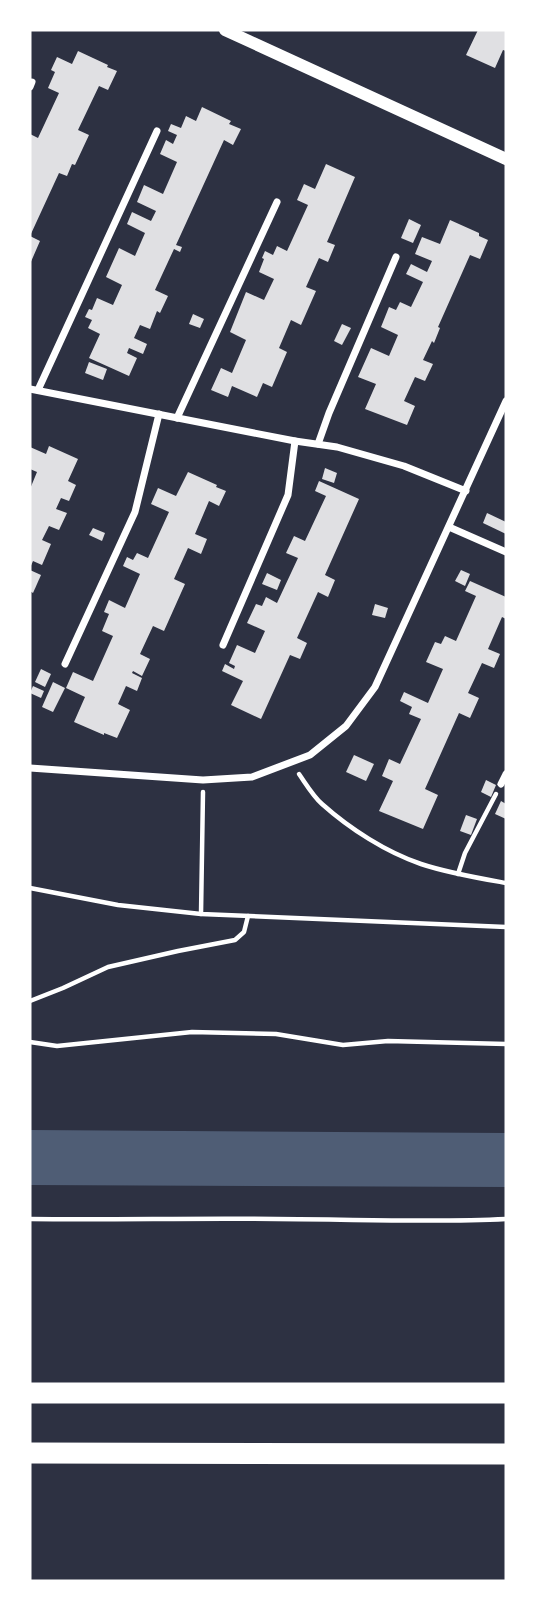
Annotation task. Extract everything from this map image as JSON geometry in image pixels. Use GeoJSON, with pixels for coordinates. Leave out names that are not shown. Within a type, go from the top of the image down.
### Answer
{"type":"FeatureCollection","features":[{"type":"Feature","properties":{"kind":"highway"},"geometry":{"type":"LineString","coordinates":[[30,1393],[506,1393]]}},
{"type":"Feature","properties":{"kind":"highway"},"geometry":{"type":"LineString","coordinates":[[30,1453],[506,1454]]}},
{"type":"Feature","properties":{"kind":"street"},"geometry":{"type":"LineString","coordinates":[[231,31],[506,159]]}},
{"type":"Feature","properties":{"kind":"street"},"geometry":{"type":"LineString","coordinates":[[158,131],[34,389],[337,447],[404,466],[466,491]]}},
{"type":"Feature","properties":{"kind":"street"},"geometry":{"type":"LineString","coordinates":[[177,418],[276,202]]}},
{"type":"Feature","properties":{"kind":"street"},"geometry":{"type":"LineString","coordinates":[[318,444],[396,257]]}},
{"type":"Feature","properties":{"kind":"street"},"geometry":{"type":"LineString","coordinates":[[30,768],[203,780],[252,777],[310,755],[346,726],[375,687],[506,401]]}},
{"type":"Feature","properties":{"kind":"street"},"geometry":{"type":"LineString","coordinates":[[65,664],[135,512],[159,414]]}},
{"type":"Feature","properties":{"kind":"street"},"geometry":{"type":"LineString","coordinates":[[223,645],[288,495],[295,441]]}},
{"type":"Feature","properties":{"kind":"street"},"geometry":{"type":"LineString","coordinates":[[449,527],[506,552]]}},
{"type":"Feature","properties":{"kind":"street"},"geometry":{"type":"LineString","coordinates":[[501,784],[506,774]]}},
{"type":"Feature","properties":{"kind":"path"},"geometry":{"type":"LineString","coordinates":[[290,762],[321,803],[361,833],[396,853],[458,874],[506,883]]}},
{"type":"Feature","properties":{"kind":"path"},"geometry":{"type":"LineString","coordinates":[[201,914],[203,780]]}},
{"type":"Feature","properties":{"kind":"path"},"geometry":{"type":"LineString","coordinates":[[458,874],[465,853],[501,784]]}},
{"type":"Feature","properties":{"kind":"path"},"geometry":{"type":"LineString","coordinates":[[30,888],[118,905],[201,914],[506,928]]}},
{"type":"Feature","properties":{"kind":"path"},"geometry":{"type":"LineString","coordinates":[[30,1001],[108,967],[235,940],[244,932],[248,916]]}},
{"type":"Feature","properties":{"kind":"path"},"geometry":{"type":"LineString","coordinates":[[30,1042],[57,1046],[191,1032],[276,1034],[343,1045],[388,1041],[506,1044]]}},
{"type":"Feature","properties":{"kind":"path"},"geometry":{"type":"LineString","coordinates":[[30,1219],[394,1222],[506,1219]]}},
{"type":"Feature","properties":{"kind":"water"},"geometry":{"type":"Polygon","coordinates":[[[30,1130],[506,1133],[506,1187],[30,1185],[30,1130]]]}},
{"type":"Feature","properties":{"kind":"building"},"geometry":{"type":"Polygon","coordinates":[[[478,30],[506,30],[506,51],[503,50],[495,68],[466,55],[478,30]]]}},
{"type":"Feature","properties":{"kind":"building"},"geometry":{"type":"Polygon","coordinates":[[[78,51],[117,71],[108,90],[99,86],[78,130],[89,135],[67,176],[59,173],[30,236],[30,134],[38,138],[59,93],[48,88],[55,72],[51,70],[57,57],[72,64],[78,51]]]}},
{"type":"Feature","properties":{"kind":"building"},"geometry":{"type":"Polygon","coordinates":[[[202,107],[241,129],[233,145],[224,140],[176,245],[182,247],[180,252],[174,249],[155,290],[168,296],[160,313],[157,311],[150,329],[140,325],[134,338],[147,344],[143,354],[129,348],[127,353],[137,358],[129,376],[89,358],[100,334],[88,328],[92,320],[85,317],[89,309],[92,310],[97,298],[113,305],[122,285],[106,277],[119,248],[135,256],[145,233],[127,224],[132,212],[151,221],[156,211],[137,202],[144,185],[163,194],[177,162],[160,154],[166,140],[173,144],[177,135],[168,131],[171,124],[181,128],[186,116],[196,121],[202,107]]]}},
{"type":"Feature","properties":{"kind":"building"},"geometry":{"type":"Polygon","coordinates":[[[326,164],[355,177],[327,242],[335,245],[328,262],[319,258],[306,287],[316,291],[301,325],[291,320],[279,348],[287,352],[272,387],[263,383],[257,397],[232,386],[228,397],[211,390],[221,368],[232,373],[246,340],[230,332],[246,292],[264,300],[274,279],[259,272],[265,251],[273,255],[277,246],[287,251],[308,205],[297,200],[304,184],[315,189],[326,164]]]}},
{"type":"Feature","properties":{"kind":"building"},"geometry":{"type":"Polygon","coordinates":[[[409,219],[421,225],[413,243],[401,238],[409,219]]]}},
{"type":"Feature","properties":{"kind":"building"},"geometry":{"type":"Polygon","coordinates":[[[450,220],[488,240],[480,259],[470,255],[438,327],[440,328],[434,343],[432,341],[423,360],[433,364],[425,381],[415,377],[404,401],[415,406],[407,425],[365,409],[376,384],[358,377],[371,348],[389,356],[398,335],[381,327],[389,307],[396,310],[400,302],[411,307],[423,282],[406,274],[411,264],[427,272],[432,261],[415,254],[422,237],[440,244],[450,220]]]}},
{"type":"Feature","properties":{"kind":"building"},"geometry":{"type":"Polygon","coordinates":[[[30,236],[40,241],[30,264],[30,236]]]}},
{"type":"Feature","properties":{"kind":"building"},"geometry":{"type":"Polygon","coordinates":[[[193,314],[204,319],[200,328],[189,324],[193,314]]]}},
{"type":"Feature","properties":{"kind":"building"},"geometry":{"type":"Polygon","coordinates":[[[342,324],[351,328],[342,345],[334,341],[342,324]]]}},
{"type":"Feature","properties":{"kind":"building"},"geometry":{"type":"Polygon","coordinates":[[[89,362],[107,369],[103,380],[85,373],[89,362]]]}},
{"type":"Feature","properties":{"kind":"building"},"geometry":{"type":"Polygon","coordinates":[[[49,446],[78,459],[68,481],[76,485],[69,501],[61,498],[56,509],[67,513],[59,530],[49,526],[42,540],[51,544],[42,565],[33,561],[30,568],[30,489],[37,472],[30,469],[30,447],[46,454],[49,446]]]}},
{"type":"Feature","properties":{"kind":"building"},"geometry":{"type":"Polygon","coordinates":[[[325,468],[337,473],[334,483],[322,479],[325,468]]]}},
{"type":"Feature","properties":{"kind":"building"},"geometry":{"type":"Polygon","coordinates":[[[188,472],[226,491],[219,506],[209,501],[195,534],[207,539],[201,554],[188,548],[174,579],[185,584],[164,631],[153,626],[140,654],[150,659],[142,676],[133,671],[132,673],[142,678],[137,691],[126,686],[118,704],[130,710],[117,738],[104,735],[74,722],[85,697],[66,688],[73,672],[93,681],[113,636],[102,631],[109,614],[104,612],[109,600],[125,608],[140,574],[123,566],[127,557],[133,560],[137,553],[148,558],[169,512],[151,504],[158,488],[176,496],[188,472]]]}},
{"type":"Feature","properties":{"kind":"building"},"geometry":{"type":"Polygon","coordinates":[[[319,481],[359,499],[325,575],[335,580],[328,597],[318,592],[297,638],[307,643],[300,659],[290,655],[261,719],[231,705],[243,681],[222,671],[225,664],[234,669],[235,666],[229,663],[237,645],[255,653],[265,631],[247,623],[256,604],[262,606],[266,597],[277,603],[298,558],[286,553],[294,536],[305,541],[326,496],[315,491],[319,481]]]}},
{"type":"Feature","properties":{"kind":"building"},"geometry":{"type":"Polygon","coordinates":[[[487,513],[506,522],[506,534],[483,523],[487,513]]]}},
{"type":"Feature","properties":{"kind":"building"},"geometry":{"type":"Polygon","coordinates":[[[93,528],[105,533],[102,541],[89,535],[93,528]]]}},
{"type":"Feature","properties":{"kind":"building"},"geometry":{"type":"Polygon","coordinates":[[[30,570],[41,575],[33,593],[30,591],[30,570]]]}},
{"type":"Feature","properties":{"kind":"building"},"geometry":{"type":"Polygon","coordinates":[[[461,570],[470,574],[465,586],[455,581],[461,570]]]}},
{"type":"Feature","properties":{"kind":"building"},"geometry":{"type":"Polygon","coordinates":[[[267,573],[281,580],[277,590],[262,584],[267,573]]]}},
{"type":"Feature","properties":{"kind":"building"},"geometry":{"type":"Polygon","coordinates":[[[470,581],[506,597],[506,619],[502,617],[488,649],[500,654],[494,668],[482,663],[468,693],[479,698],[470,718],[459,713],[425,789],[438,795],[423,829],[379,811],[393,781],[382,776],[389,759],[400,764],[421,719],[409,714],[412,707],[400,701],[404,692],[428,703],[443,669],[426,662],[435,642],[441,644],[445,636],[456,641],[476,596],[465,591],[470,581]]]}},
{"type":"Feature","properties":{"kind":"building"},"geometry":{"type":"Polygon","coordinates":[[[375,604],[388,608],[385,618],[372,615],[375,604]]]}},
{"type":"Feature","properties":{"kind":"building"},"geometry":{"type":"Polygon","coordinates":[[[41,669],[51,674],[45,687],[35,682],[41,669]]]}},
{"type":"Feature","properties":{"kind":"building"},"geometry":{"type":"Polygon","coordinates":[[[53,682],[65,688],[53,712],[42,707],[53,682]]]}},
{"type":"Feature","properties":{"kind":"building"},"geometry":{"type":"Polygon","coordinates":[[[33,686],[44,691],[41,698],[30,693],[33,686]]]}},
{"type":"Feature","properties":{"kind":"building"},"geometry":{"type":"Polygon","coordinates":[[[354,755],[374,764],[366,781],[346,772],[354,755]]]}},
{"type":"Feature","properties":{"kind":"building"},"geometry":{"type":"Polygon","coordinates":[[[486,780],[496,785],[491,797],[481,792],[486,780]]]}},
{"type":"Feature","properties":{"kind":"building"},"geometry":{"type":"Polygon","coordinates":[[[501,801],[506,804],[506,819],[495,814],[501,801]]]}},
{"type":"Feature","properties":{"kind":"building"},"geometry":{"type":"Polygon","coordinates":[[[466,815],[477,819],[471,835],[460,831],[466,815]]]}}]}
